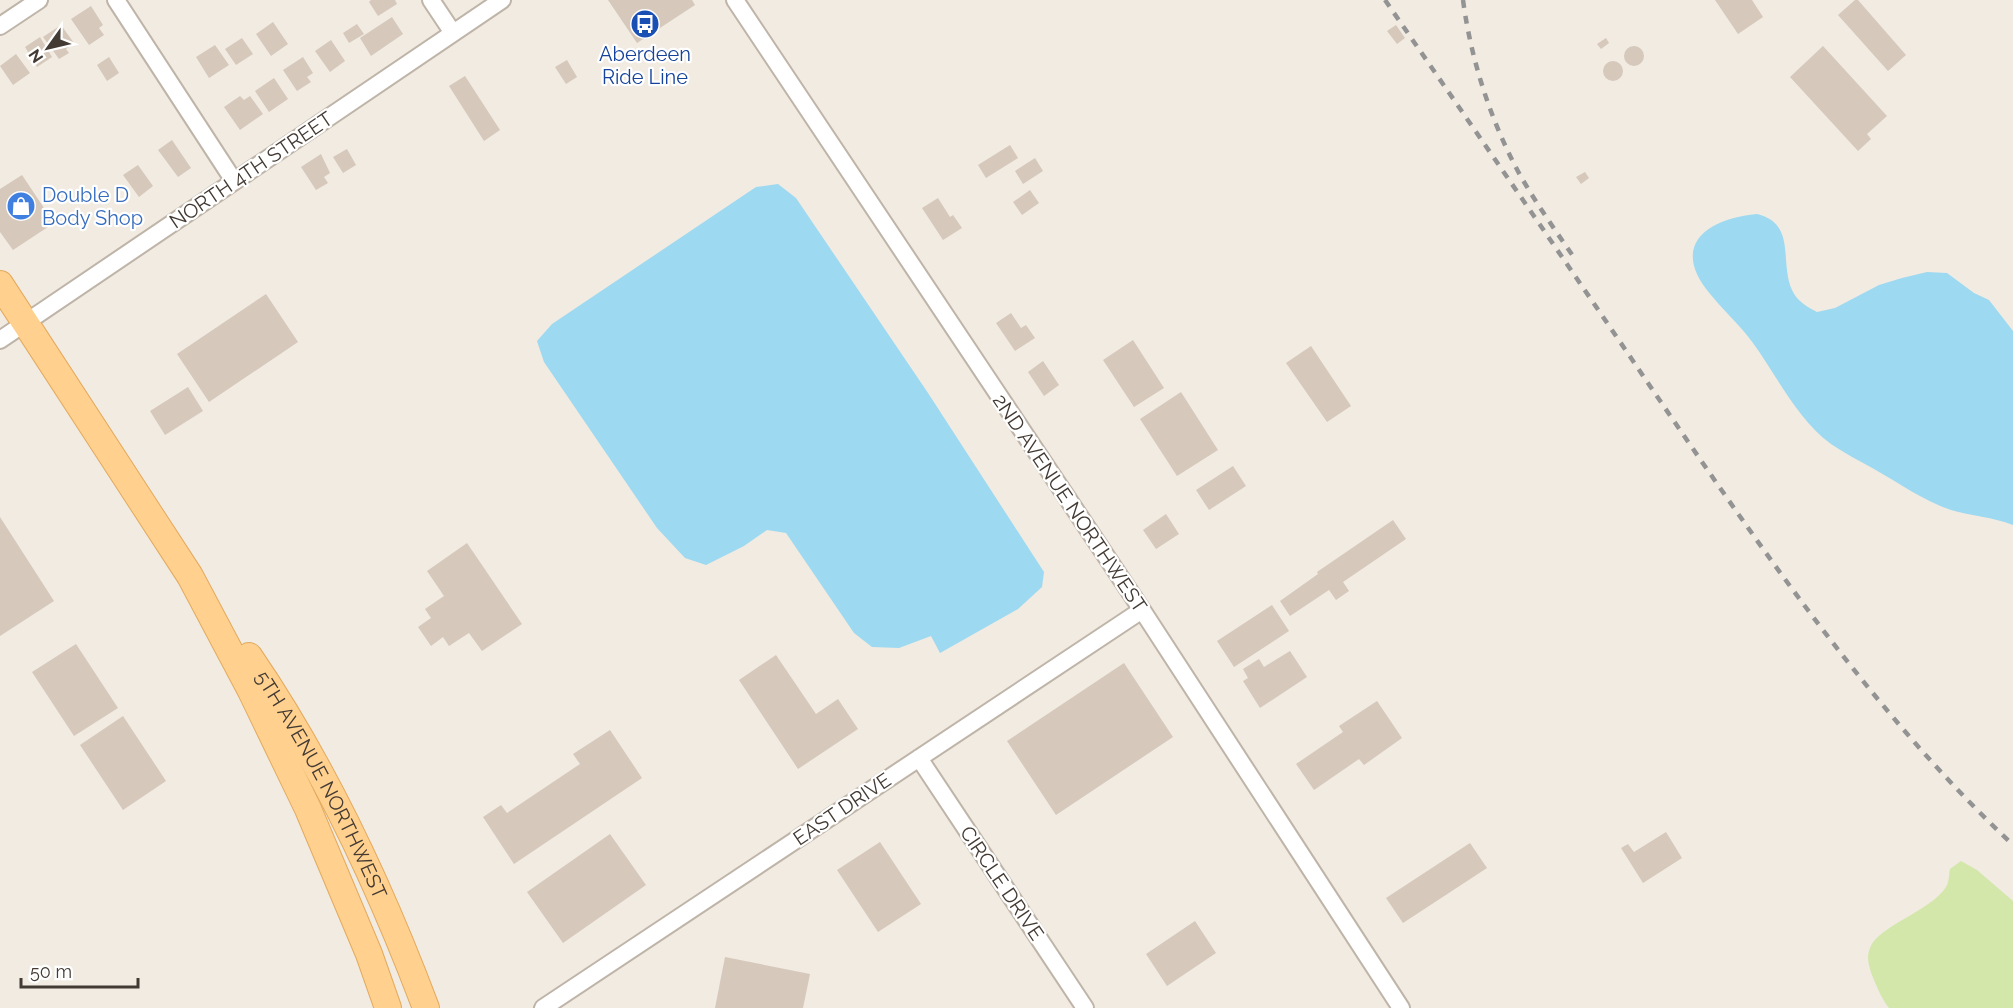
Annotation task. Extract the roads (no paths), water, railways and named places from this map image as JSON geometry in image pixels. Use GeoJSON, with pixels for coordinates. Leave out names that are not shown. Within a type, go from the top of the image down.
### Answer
{"type":"FeatureCollection","features":[{"type":"Feature","properties":{"kind":"main road","name":"5TH AVENUE NORTHWEST"},"geometry":{"type":"LineString","coordinates":[[0,284],[190,576],[237,638],[299,735],[372,878],[410,963],[426,1008]]}},
{"type":"Feature","properties":{"kind":"main road","name":"5TH AVENUE NORTHWEST"},"geometry":{"type":"LineString","coordinates":[[190,576],[251,690],[308,809],[388,1008]]}},
{"type":"Feature","properties":{"kind":"street"},"geometry":{"type":"LineString","coordinates":[[0,26],[39,0]]}},
{"type":"Feature","properties":{"kind":"street"},"geometry":{"type":"LineString","coordinates":[[116,0],[234,181]]}},
{"type":"Feature","properties":{"kind":"street"},"geometry":{"type":"LineString","coordinates":[[431,0],[453,33]]}},
{"type":"Feature","properties":{"kind":"street","name":"NORTH 4TH STREET"},"geometry":{"type":"LineString","coordinates":[[0,340],[502,0]]}},
{"type":"Feature","properties":{"kind":"street","name":"2ND AVENUE NORTHWEST"},"geometry":{"type":"LineString","coordinates":[[735,0],[1142,610],[1401,1008]]}},
{"type":"Feature","properties":{"kind":"street","name":"EAST DRIVE"},"geometry":{"type":"LineString","coordinates":[[543,1008],[1142,610]]}},
{"type":"Feature","properties":{"kind":"street","name":"CIRCLE DRIVE"},"geometry":{"type":"LineString","coordinates":[[919,758],[1085,1008]]}},
{"type":"Feature","properties":{"kind":"water"},"geometry":{"type":"Polygon","coordinates":[[[778,184],[796,198],[928,393],[1044,572],[1042,587],[1018,609],[940,653],[931,636],[899,648],[872,647],[854,633],[786,533],[767,530],[744,546],[706,565],[685,558],[657,528],[544,362],[537,341],[552,324],[756,187],[778,184]]]}},
{"type":"Feature","properties":{"kind":"water"},"geometry":{"type":"Polygon","coordinates":[[[1757,214],[1778,226],[1785,245],[1788,279],[1792,290],[1799,300],[1817,312],[1835,308],[1879,285],[1927,272],[1947,273],[1974,293],[1989,300],[2013,331],[2013,525],[1951,510],[1931,502],[1831,444],[1798,410],[1748,336],[1711,295],[1699,278],[1693,262],[1694,249],[1699,238],[1709,229],[1722,222],[1757,214]]]}},
{"type":"Feature","properties":{"kind":"railway"},"geometry":{"type":"LineString","coordinates":[[1385,0],[1693,449],[1820,627],[1913,740],[2013,845]]}},
{"type":"Feature","properties":{"kind":"railway"},"geometry":{"type":"LineString","coordinates":[[1463,0],[1477,68],[1500,134],[1526,185],[1573,256]]}},
{"type":"Feature","properties":{"kind":"place","name":"Aberdeen Ride Line"},"geometry":{"type":"Point","coordinates":[645,24]}},
{"type":"Feature","properties":{"kind":"place","name":"Double D Body Shop"},"geometry":{"type":"Point","coordinates":[21,206]}}]}
